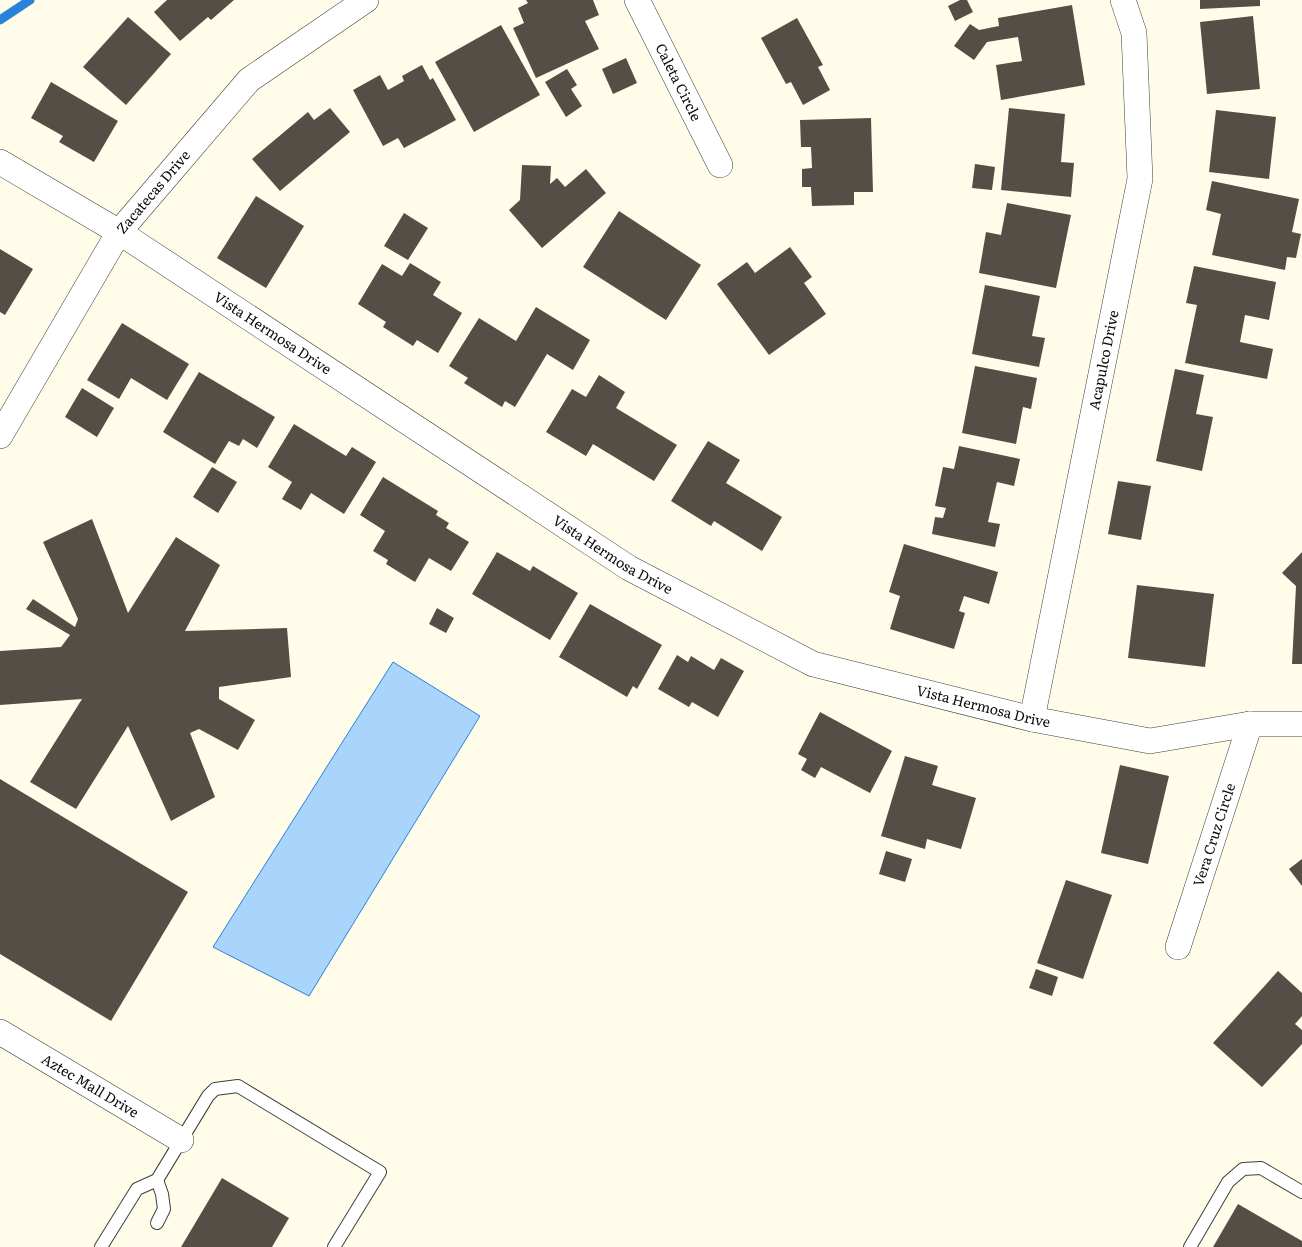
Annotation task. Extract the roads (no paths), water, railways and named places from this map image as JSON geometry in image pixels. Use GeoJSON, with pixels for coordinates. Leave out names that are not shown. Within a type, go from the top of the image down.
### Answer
{"type":"FeatureCollection","features":[{"type":"Feature","properties":{"kind":"street","name":"Zacatecas Drive"},"geometry":{"type":"LineString","coordinates":[[0,436],[119,232],[249,80],[366,0]]}},
{"type":"Feature","properties":{"kind":"street","name":"Caleta Circle"},"geometry":{"type":"LineString","coordinates":[[637,0],[720,165]]}},
{"type":"Feature","properties":{"kind":"street","name":"Acapulco Drive"},"geometry":{"type":"LineString","coordinates":[[1032,719],[1140,179],[1134,33],[1123,0]]}},
{"type":"Feature","properties":{"kind":"street","name":"Vista Hermosa Drive"},"geometry":{"type":"LineString","coordinates":[[0,162],[119,232],[629,568],[813,664],[1032,719],[1150,741],[1250,724],[1302,724]]}},
{"type":"Feature","properties":{"kind":"street","name":"Vera Cruz Circle"},"geometry":{"type":"LineString","coordinates":[[1178,947],[1250,724]]}},
{"type":"Feature","properties":{"kind":"street","name":"Aztec Mall Drive"},"geometry":{"type":"LineString","coordinates":[[0,1032],[181,1140]]}},
{"type":"Feature","properties":{"kind":"lane"},"geometry":{"type":"LineString","coordinates":[[102,1247],[137,1189],[157,1180],[208,1096],[214,1089],[238,1086],[380,1172],[334,1247]]}},
{"type":"Feature","properties":{"kind":"lane"},"geometry":{"type":"LineString","coordinates":[[1190,1247],[1228,1182],[1243,1170],[1261,1168],[1302,1192]]}},
{"type":"Feature","properties":{"kind":"lane"},"geometry":{"type":"LineString","coordinates":[[157,1180],[162,1194],[164,1209],[157,1223]]}},
{"type":"Feature","properties":{"kind":"water"},"geometry":{"type":"Polygon","coordinates":[[[393,662],[480,716],[309,996],[213,947],[393,662]]]}},
{"type":"Feature","properties":{"kind":"waterway"},"geometry":{"type":"LineString","coordinates":[[0,20],[30,0]]}}]}
